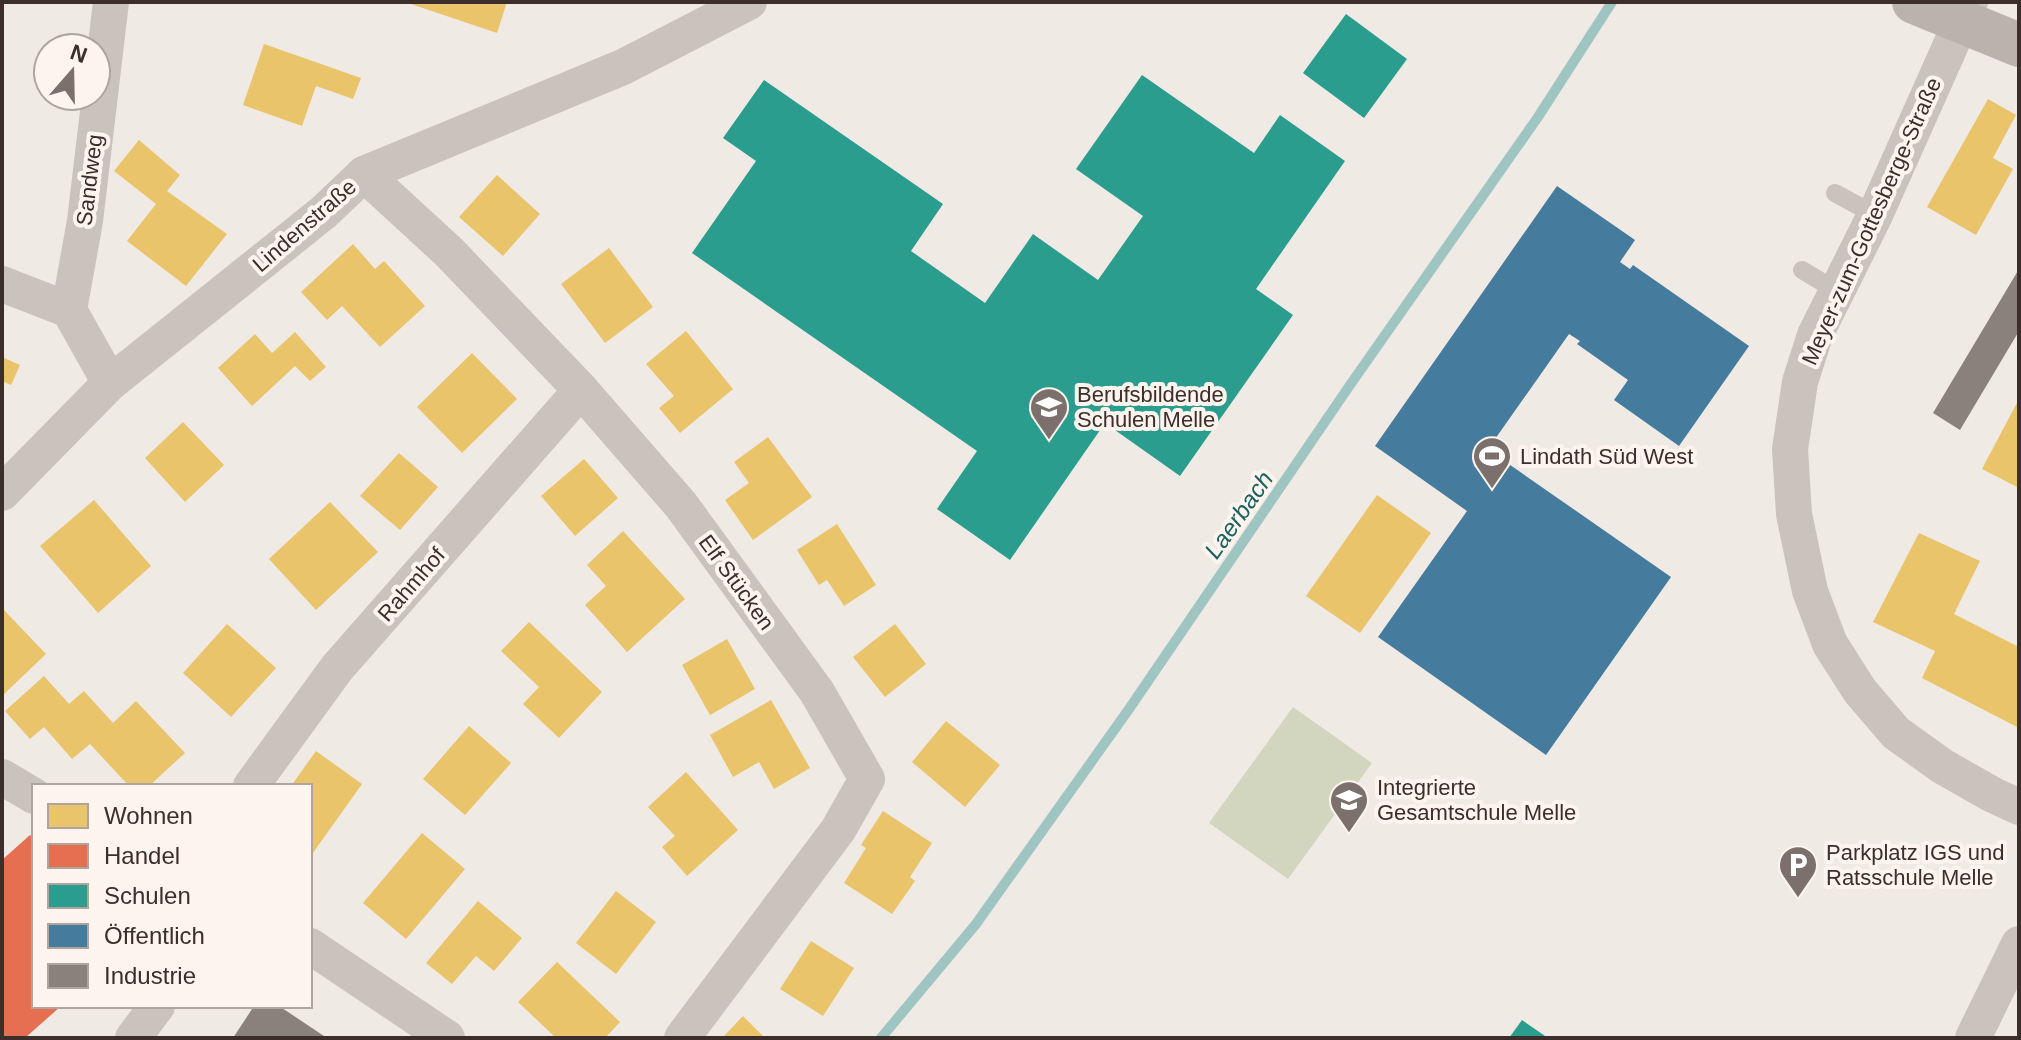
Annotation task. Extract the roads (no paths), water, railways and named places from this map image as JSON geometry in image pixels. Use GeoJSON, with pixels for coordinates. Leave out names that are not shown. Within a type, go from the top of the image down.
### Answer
{"type":"FeatureCollection","features":[{"type":"Feature","properties":{"kind":"main road"},"geometry":{"type":"LineString","coordinates":[[1914,2],[1966,12],[2019,45]]}},
{"type":"Feature","properties":{"kind":"street","name":"Sandweg"},"geometry":{"type":"LineString","coordinates":[[69,310],[85,221],[111,2]]}},
{"type":"Feature","properties":{"kind":"street","name":"Lindenstraße"},"geometry":{"type":"LineString","coordinates":[[2,493],[110,383],[324,212],[364,174],[623,67],[749,2]]}},
{"type":"Feature","properties":{"kind":"street","name":"Meyer-zum-Gottesberge-Straße"},"geometry":{"type":"LineString","coordinates":[[1966,12],[1875,215],[1815,335],[1800,382],[1790,449],[1794,514],[1810,591],[1830,644],[1860,691],[1896,733],[1942,766],[2019,807]]}},
{"type":"Feature","properties":{"kind":"street","name":"Elf Stücken"},"geometry":{"type":"LineString","coordinates":[[364,174],[449,252],[581,390],[681,505],[817,692],[867,779],[838,830],[682,1038]]}},
{"type":"Feature","properties":{"kind":"street"},"geometry":{"type":"LineString","coordinates":[[2,284],[69,310],[110,383]]}},
{"type":"Feature","properties":{"kind":"street","name":"Rahmhof"},"geometry":{"type":"LineString","coordinates":[[252,784],[337,668],[581,390]]}},
{"type":"Feature","properties":{"kind":"street"},"geometry":{"type":"LineString","coordinates":[[2,777],[32,795]]}},
{"type":"Feature","properties":{"kind":"street"},"geometry":{"type":"LineString","coordinates":[[1973,1038],[2019,944]]}},
{"type":"Feature","properties":{"kind":"street"},"geometry":{"type":"LineString","coordinates":[[312,947],[447,1038]]}},
{"type":"Feature","properties":{"kind":"street"},"geometry":{"type":"LineString","coordinates":[[133,1038],[156,1008]]}},
{"type":"Feature","properties":{"kind":"lane"},"geometry":{"type":"LineString","coordinates":[[1835,193],[1875,215]]}},
{"type":"Feature","properties":{"kind":"lane"},"geometry":{"type":"LineString","coordinates":[[1802,270],[1837,291]]}},
{"type":"Feature","properties":{"kind":"waterway","name":"Laerbach"},"geometry":{"type":"LineString","coordinates":[[881,1038],[976,924],[1129,709],[1538,117],[1612,2]]}},
{"type":"Feature","properties":{"kind":"place","name":"Berufsbildende Schulen Melle"},"geometry":{"type":"Point","coordinates":[1049,441]}},
{"type":"Feature","properties":{"kind":"place","name":"Lindath Süd West"},"geometry":{"type":"Point","coordinates":[1492,490]}},
{"type":"Feature","properties":{"kind":"place","name":"Integrierte Gesamtschule Melle"},"geometry":{"type":"Point","coordinates":[1349,834]}},
{"type":"Feature","properties":{"kind":"place","name":"Parkplatz IGS und Ratsschule Melle"},"geometry":{"type":"Point","coordinates":[1798,899]}}]}
